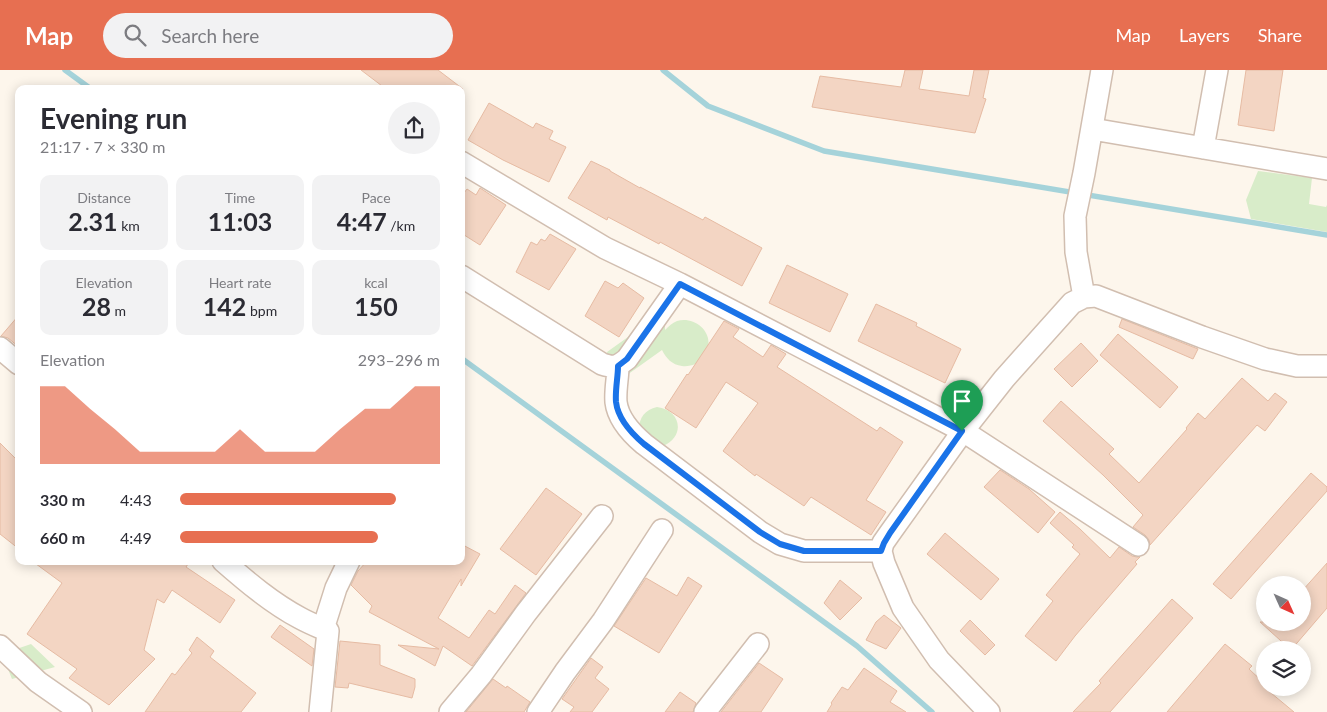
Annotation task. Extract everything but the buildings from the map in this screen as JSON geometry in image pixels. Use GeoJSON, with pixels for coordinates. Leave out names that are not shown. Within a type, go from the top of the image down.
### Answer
{"type":"FeatureCollection","features":[{"type":"Feature","properties":{"kind":"street"},"geometry":{"type":"LineString","coordinates":[[1084,297],[1076,252],[1075,216],[1102,70]]}},
{"type":"Feature","properties":{"kind":"street"},"geometry":{"type":"LineString","coordinates":[[1203,148],[1216,70]]}},
{"type":"Feature","properties":{"kind":"street"},"geometry":{"type":"LineString","coordinates":[[1092,129],[1327,169]]}},
{"type":"Feature","properties":{"kind":"street"},"geometry":{"type":"LineString","coordinates":[[465,165],[605,248],[680,284],[962,431],[1138,545]]}},
{"type":"Feature","properties":{"kind":"street"},"geometry":{"type":"LineString","coordinates":[[465,278],[602,364],[610,366],[618,366],[627,359],[680,284]]}},
{"type":"Feature","properties":{"kind":"street"},"geometry":{"type":"LineString","coordinates":[[989,712],[939,660],[904,608],[881,551],[890,533],[962,431],[1004,379],[1072,303],[1084,297],[1096,296],[1265,359],[1297,366],[1327,366]]}},
{"type":"Feature","properties":{"kind":"street"},"geometry":{"type":"LineString","coordinates":[[618,366],[616,402],[622,420],[632,433],[760,532],[780,544],[804,551],[881,551]]}},
{"type":"Feature","properties":{"kind":"street"},"geometry":{"type":"LineString","coordinates":[[450,712],[481,675],[526,613],[602,516]]}},
{"type":"Feature","properties":{"kind":"street"},"geometry":{"type":"LineString","coordinates":[[538,712],[604,620],[662,530]]}},
{"type":"Feature","properties":{"kind":"street"},"geometry":{"type":"LineString","coordinates":[[227,565],[251,586],[285,609],[328,631]]}},
{"type":"Feature","properties":{"kind":"street"},"geometry":{"type":"LineString","coordinates":[[320,712],[328,631],[324,626],[336,588],[348,565]]}},
{"type":"Feature","properties":{"kind":"street"},"geometry":{"type":"LineString","coordinates":[[705,712],[758,644]]}},
{"type":"Feature","properties":{"kind":"street"},"geometry":{"type":"LineString","coordinates":[[0,646],[38,682],[81,712]]}},
{"type":"Feature","properties":{"kind":"green space"},"geometry":{"type":"Polygon","coordinates":[[[1258,171],[1312,178],[1309,204],[1326,207],[1327,205],[1327,232],[1251,219],[1246,200],[1258,171]]]}},
{"type":"Feature","properties":{"kind":"green space"},"geometry":{"type":"Polygon","coordinates":[[[665,316],[665,330],[677,321],[683,320],[695,323],[704,330],[707,335],[708,347],[699,361],[691,365],[678,365],[670,361],[662,350],[627,375],[606,372],[607,352],[628,337],[643,317],[665,316]]]}},
{"type":"Feature","properties":{"kind":"green space"},"geometry":{"type":"Polygon","coordinates":[[[657,407],[671,413],[676,418],[678,424],[675,436],[663,446],[639,430],[640,421],[644,415],[649,410],[657,407]]]}},
{"type":"Feature","properties":{"kind":"green space"},"geometry":{"type":"Polygon","coordinates":[[[31,644],[55,667],[12,679],[2,654],[31,644]]]}},
{"type":"Feature","properties":{"kind":"waterway"},"geometry":{"type":"LineString","coordinates":[[65,70],[86,85]]}},
{"type":"Feature","properties":{"kind":"waterway"},"geometry":{"type":"LineString","coordinates":[[663,70],[708,106],[824,151],[1327,235]]}},
{"type":"Feature","properties":{"kind":"waterway"},"geometry":{"type":"LineString","coordinates":[[465,361],[857,646],[932,712]]}},
{"type":"Feature","properties":{"kind":"route"},"geometry":{"type":"LineString","coordinates":[[680,284],[962,431],[890,533],[881,551],[804,551],[780,544],[760,532],[632,433],[622,420],[616,402],[618,366],[627,359],[680,284]]}}]}
